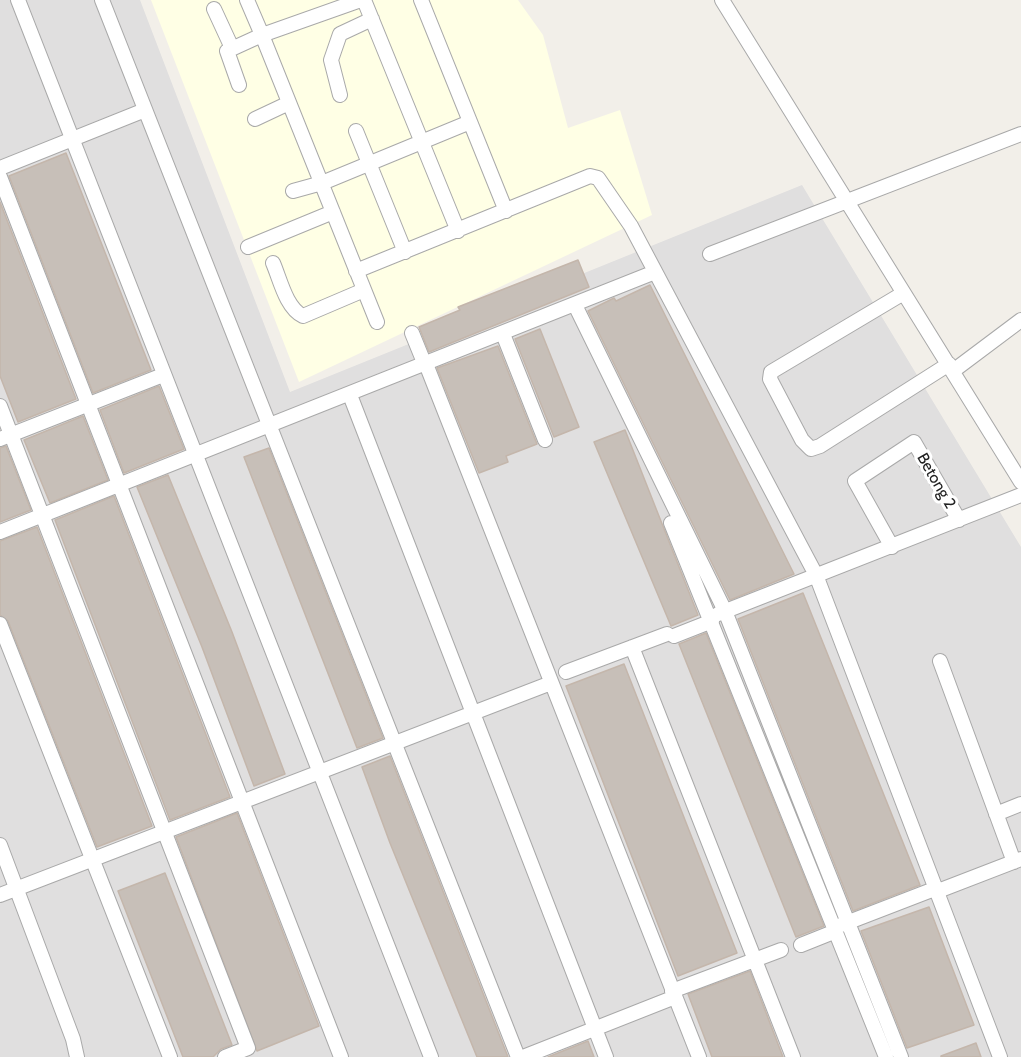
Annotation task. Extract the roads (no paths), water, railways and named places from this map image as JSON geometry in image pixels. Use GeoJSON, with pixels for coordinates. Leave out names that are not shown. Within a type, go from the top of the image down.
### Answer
{"type":"FeatureCollection","features":[{"type":"Feature","properties":{"kind":"street"},"geometry":{"type":"LineString","coordinates":[[18,0],[430,1057]]}},
{"type":"Feature","properties":{"kind":"street"},"geometry":{"type":"LineString","coordinates":[[102,0],[518,1057]]}},
{"type":"Feature","properties":{"kind":"street"},"geometry":{"type":"LineString","coordinates":[[247,0],[377,322]]}},
{"type":"Feature","properties":{"kind":"street"},"geometry":{"type":"LineString","coordinates":[[239,85],[227,54],[232,48],[262,35],[363,0],[458,231]]}},
{"type":"Feature","properties":{"kind":"street"},"geometry":{"type":"LineString","coordinates":[[421,0],[506,211]]}},
{"type":"Feature","properties":{"kind":"street"},"geometry":{"type":"LineString","coordinates":[[722,0],[902,294],[951,368],[1021,482]]}},
{"type":"Feature","properties":{"kind":"street"},"geometry":{"type":"LineString","coordinates":[[214,9],[232,48]]}},
{"type":"Feature","properties":{"kind":"street"},"geometry":{"type":"LineString","coordinates":[[340,95],[331,60],[340,34],[372,19]]}},
{"type":"Feature","properties":{"kind":"street"},"geometry":{"type":"LineString","coordinates":[[255,119],[289,103]]}},
{"type":"Feature","properties":{"kind":"street"},"geometry":{"type":"LineString","coordinates":[[0,168],[145,110]]}},
{"type":"Feature","properties":{"kind":"street"},"geometry":{"type":"LineString","coordinates":[[293,191],[322,183],[470,122]]}},
{"type":"Feature","properties":{"kind":"street"},"geometry":{"type":"LineString","coordinates":[[356,131],[405,252]]}},
{"type":"Feature","properties":{"kind":"street"},"geometry":{"type":"LineString","coordinates":[[710,254],[1021,134]]}},
{"type":"Feature","properties":{"kind":"street"},"geometry":{"type":"LineString","coordinates":[[356,272],[590,176],[598,178],[631,226],[818,579],[1000,1057]]}},
{"type":"Feature","properties":{"kind":"street"},"geometry":{"type":"LineString","coordinates":[[0,177],[90,404],[341,1057]]}},
{"type":"Feature","properties":{"kind":"street"},"geometry":{"type":"LineString","coordinates":[[248,247],[333,212]]}},
{"type":"Feature","properties":{"kind":"street"},"geometry":{"type":"LineString","coordinates":[[273,263],[292,308],[299,315],[364,290]]}},
{"type":"Feature","properties":{"kind":"street"},"geometry":{"type":"LineString","coordinates":[[0,532],[270,427],[656,272]]}},
{"type":"Feature","properties":{"kind":"street"},"geometry":{"type":"LineString","coordinates":[[902,294],[771,372],[770,379],[802,440],[811,448],[820,446],[951,368],[1021,320]]}},
{"type":"Feature","properties":{"kind":"street"},"geometry":{"type":"LineString","coordinates":[[575,305],[627,416],[726,615],[886,1057]]}},
{"type":"Feature","properties":{"kind":"street"},"geometry":{"type":"LineString","coordinates":[[412,333],[699,1057]]}},
{"type":"Feature","properties":{"kind":"street"},"geometry":{"type":"LineString","coordinates":[[503,334],[545,440]]}},
{"type":"Feature","properties":{"kind":"street"},"geometry":{"type":"LineString","coordinates":[[6,437],[163,375]]}},
{"type":"Feature","properties":{"kind":"street"},"geometry":{"type":"LineString","coordinates":[[350,395],[606,1057]]}},
{"type":"Feature","properties":{"kind":"street"},"geometry":{"type":"LineString","coordinates":[[0,405],[6,437],[42,516],[248,1048],[225,1057]]}},
{"type":"Feature","properties":{"kind":"street"},"geometry":{"type":"LineString","coordinates":[[627,416],[841,929],[901,1057]]}},
{"type":"Feature","properties":{"kind":"street","name":"Betong 2"},"geometry":{"type":"LineString","coordinates":[[892,547],[855,481],[914,442],[959,520]]}},
{"type":"Feature","properties":{"kind":"street"},"geometry":{"type":"LineString","coordinates":[[566,672],[632,647],[712,621],[1021,495]]}},
{"type":"Feature","properties":{"kind":"street"},"geometry":{"type":"LineString","coordinates":[[0,624],[170,1057]]}},
{"type":"Feature","properties":{"kind":"street"},"geometry":{"type":"LineString","coordinates":[[632,647],[793,1057]]}},
{"type":"Feature","properties":{"kind":"street"},"geometry":{"type":"LineString","coordinates":[[801,945],[1017,861],[996,814],[940,662]]}},
{"type":"Feature","properties":{"kind":"street"},"geometry":{"type":"LineString","coordinates":[[0,896],[551,683]]}},
{"type":"Feature","properties":{"kind":"street"},"geometry":{"type":"LineString","coordinates":[[996,814],[1021,804]]}},
{"type":"Feature","properties":{"kind":"street"},"geometry":{"type":"LineString","coordinates":[[0,845],[73,1039],[77,1057]]}},
{"type":"Feature","properties":{"kind":"street"},"geometry":{"type":"LineString","coordinates":[[523,1057],[781,950]]}}]}
